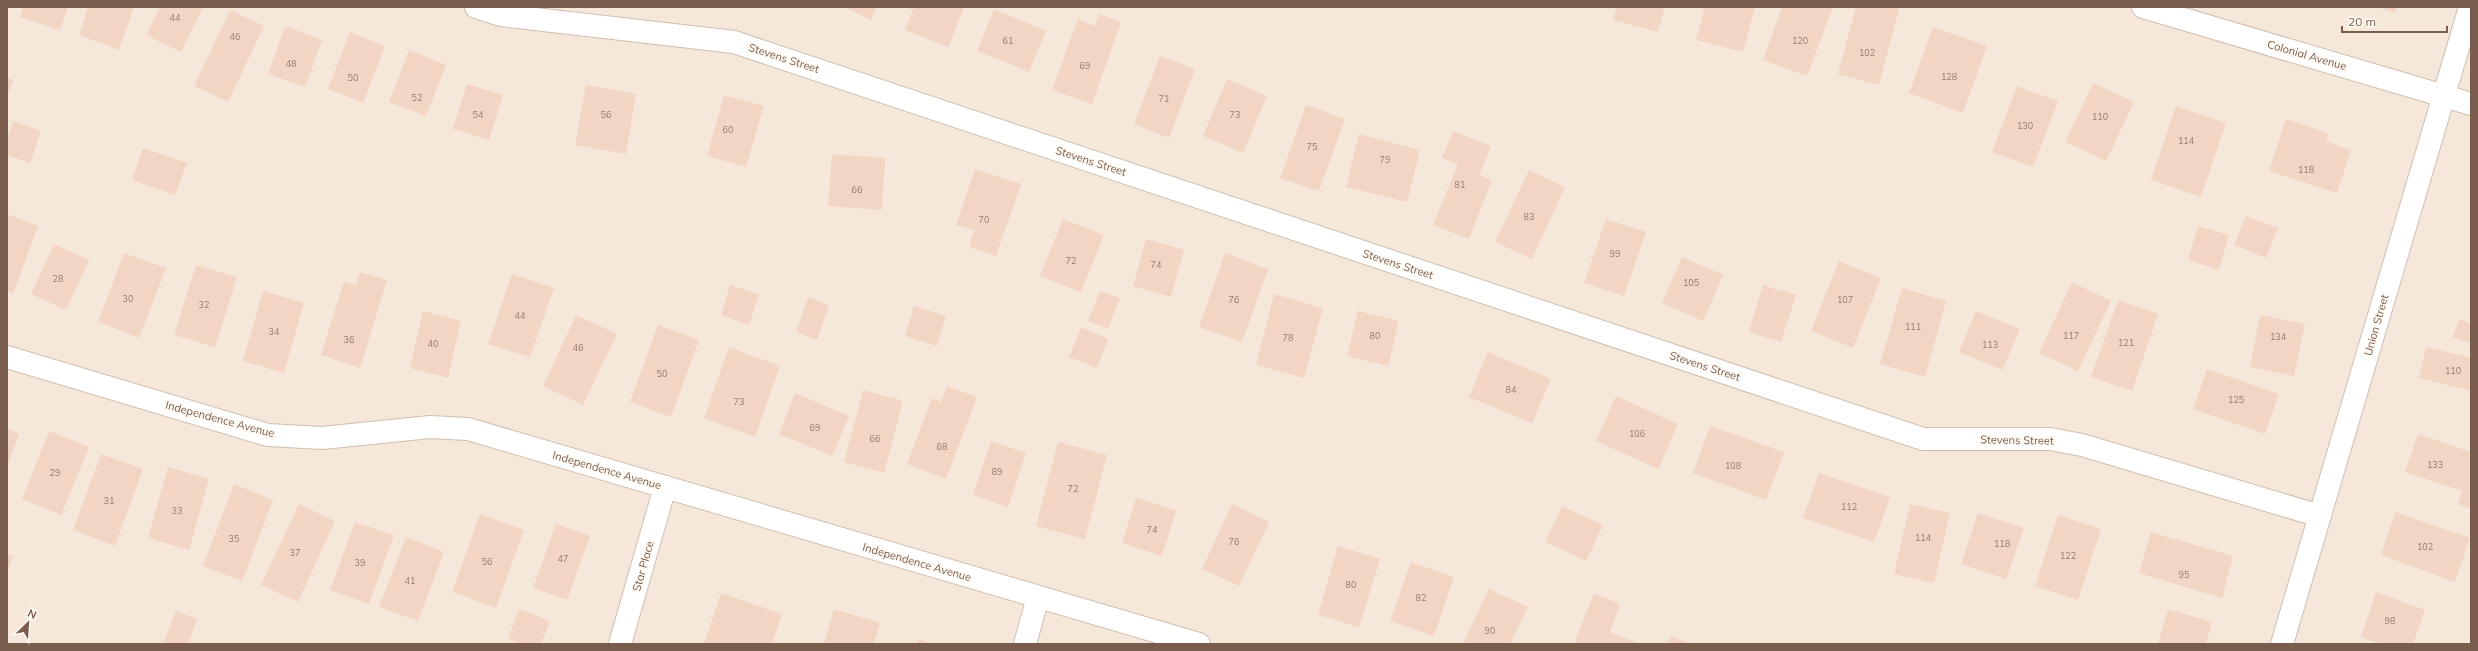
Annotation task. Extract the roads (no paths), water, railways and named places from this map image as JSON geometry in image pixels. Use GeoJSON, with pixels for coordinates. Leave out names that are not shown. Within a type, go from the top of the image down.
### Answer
{"type":"FeatureCollection","features":[{"type":"Feature","properties":{"kind":"street","name":"Stevens Street"},"geometry":{"type":"LineString","coordinates":[[476,7],[501,15],[734,42],[1922,439],[2050,439],[2082,445],[2320,516]]}},
{"type":"Feature","properties":{"kind":"street","name":"Colonial Avenue"},"geometry":{"type":"LineString","coordinates":[[2143,7],[2471,104]]}},
{"type":"Feature","properties":{"kind":"street","name":"Union Street"},"geometry":{"type":"LineString","coordinates":[[2282,644],[2470,7]]}},
{"type":"Feature","properties":{"kind":"street","name":"Independence Avenue"},"geometry":{"type":"LineString","coordinates":[[7,357],[268,435],[322,438],[430,427],[468,429],[1199,644]]}},
{"type":"Feature","properties":{"kind":"street","name":"Star Place"},"geometry":{"type":"LineString","coordinates":[[620,644],[665,487]]}},
{"type":"Feature","properties":{"kind":"street"},"geometry":{"type":"LineString","coordinates":[[1025,644],[1038,597]]}}]}
